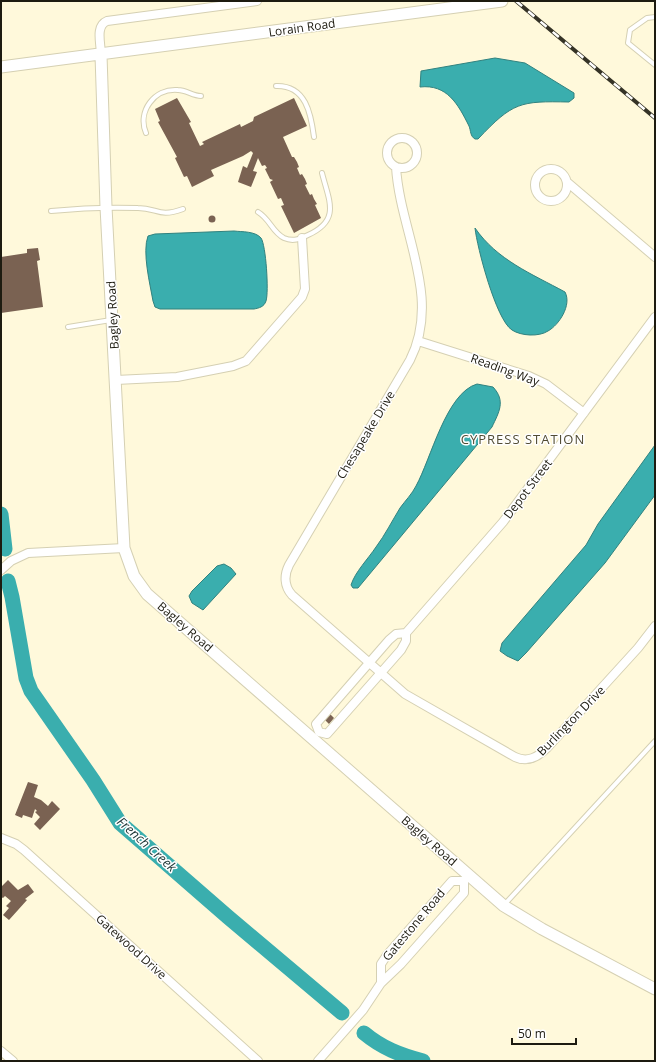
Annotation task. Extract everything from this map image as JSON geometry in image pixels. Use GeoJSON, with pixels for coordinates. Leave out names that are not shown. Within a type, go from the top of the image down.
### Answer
{"type":"FeatureCollection","features":[{"type":"Feature","properties":{"kind":"street"},"geometry":{"type":"LineString","coordinates":[[101,55],[100,28],[102,24],[107,21],[257,1]]}},
{"type":"Feature","properties":{"kind":"street","name":"Lorain Road"},"geometry":{"type":"LineString","coordinates":[[1,67],[502,1]]}},
{"type":"Feature","properties":{"kind":"street","name":"Bagley Road"},"geometry":{"type":"LineString","coordinates":[[101,55],[106,207],[124,548],[134,576],[147,594],[316,735],[466,879],[504,906],[542,929],[655,989]]}},
{"type":"Feature","properties":{"kind":"street","name":"Chesapeake Drive"},"geometry":{"type":"LineString","coordinates":[[369,663],[292,595],[287,586],[286,574],[294,556],[410,360],[418,340],[423,318],[422,295],[398,188],[396,167]]}},
{"type":"Feature","properties":{"kind":"street"},"geometry":{"type":"LineString","coordinates":[[567,182],[655,257]]}},
{"type":"Feature","properties":{"kind":"street"},"geometry":{"type":"LineString","coordinates":[[116,380],[173,378],[233,366],[246,361],[302,298],[304,289],[302,238]]}},
{"type":"Feature","properties":{"kind":"street","name":"Depot Street"},"geometry":{"type":"LineString","coordinates":[[406,633],[396,634],[391,637],[316,724],[316,735],[327,734],[401,650],[406,641],[406,633],[503,522],[655,317]]}},
{"type":"Feature","properties":{"kind":"street","name":"Reading Way"},"geometry":{"type":"LineString","coordinates":[[418,340],[533,378],[546,384],[584,413]]}},
{"type":"Feature","properties":{"kind":"street"},"geometry":{"type":"LineString","coordinates":[[1,570],[11,561],[28,553],[124,548]]}},
{"type":"Feature","properties":{"kind":"street","name":"Burlington Drive"},"geometry":{"type":"LineString","coordinates":[[369,663],[412,698],[515,757],[530,759],[539,755],[547,748],[638,648],[655,626]]}},
{"type":"Feature","properties":{"kind":"street","name":"Gatewood Drive"},"geometry":{"type":"LineString","coordinates":[[1,838],[16,844],[24,850],[258,1061]]}},
{"type":"Feature","properties":{"kind":"street","name":"Gatestone Road"},"geometry":{"type":"LineString","coordinates":[[318,1061],[363,1010],[381,983],[401,964],[464,893],[466,879],[452,881],[393,947],[381,964],[381,983]]}},
{"type":"Feature","properties":{"kind":"street"},"geometry":{"type":"LineString","coordinates":[[1,1051],[12,1061]]}},
{"type":"Feature","properties":{"kind":"lane"},"geometry":{"type":"LineString","coordinates":[[655,17],[647,18],[630,30],[628,43],[655,65]]}},
{"type":"Feature","properties":{"kind":"lane"},"geometry":{"type":"LineString","coordinates":[[276,86],[282,86],[294,90],[304,99],[311,117],[314,137]]}},
{"type":"Feature","properties":{"kind":"lane"},"geometry":{"type":"LineString","coordinates":[[146,133],[142,121],[144,111],[156,96],[169,90],[176,89],[202,96]]}},
{"type":"Feature","properties":{"kind":"lane"},"geometry":{"type":"LineString","coordinates":[[258,212],[266,218],[280,235],[293,240],[302,238],[320,229],[329,218],[330,203],[322,173]]}},
{"type":"Feature","properties":{"kind":"lane"},"geometry":{"type":"LineString","coordinates":[[52,211],[106,207],[140,208],[166,214],[183,209]]}},
{"type":"Feature","properties":{"kind":"lane"},"geometry":{"type":"LineString","coordinates":[[68,327],[113,319]]}},
{"type":"Feature","properties":{"kind":"lane"},"geometry":{"type":"LineString","coordinates":[[504,906],[655,742]]}},
{"type":"Feature","properties":{"kind":"water"},"geometry":{"type":"Polygon","coordinates":[[[495,58],[525,63],[574,93],[574,98],[569,102],[539,102],[518,106],[500,117],[478,139],[473,138],[469,126],[456,103],[450,97],[438,89],[420,87],[421,71],[495,58]]]}},
{"type":"Feature","properties":{"kind":"water"},"geometry":{"type":"Polygon","coordinates":[[[475,228],[504,258],[565,292],[567,297],[566,308],[560,319],[552,328],[544,333],[525,335],[512,330],[506,324],[488,282],[479,251],[475,228]]]}},
{"type":"Feature","properties":{"kind":"water"},"geometry":{"type":"Polygon","coordinates":[[[234,231],[255,234],[261,238],[263,242],[266,259],[267,296],[263,306],[254,309],[160,309],[155,307],[146,259],[146,243],[148,236],[155,234],[234,231]]]}},
{"type":"Feature","properties":{"kind":"water"},"geometry":{"type":"Polygon","coordinates":[[[477,384],[493,387],[499,397],[500,407],[492,427],[358,588],[353,588],[351,585],[355,575],[416,486],[440,428],[448,413],[456,400],[466,390],[477,384]]]}},
{"type":"Feature","properties":{"kind":"water"},"geometry":{"type":"Polygon","coordinates":[[[655,445],[655,495],[605,563],[518,661],[500,651],[502,643],[586,545],[598,524],[655,445]]]}},
{"type":"Feature","properties":{"kind":"water"},"geometry":{"type":"Polygon","coordinates":[[[224,564],[231,568],[236,574],[203,610],[192,603],[189,596],[192,591],[217,566],[224,564]]]}},
{"type":"Feature","properties":{"kind":"building"},"geometry":{"type":"Polygon","coordinates":[[[177,98],[191,122],[189,123],[200,146],[204,144],[202,142],[240,124],[241,127],[253,121],[254,117],[294,98],[307,126],[283,137],[292,157],[294,157],[297,162],[299,167],[297,168],[300,175],[302,174],[305,179],[307,184],[305,185],[310,195],[312,194],[317,204],[315,205],[321,218],[294,233],[281,206],[284,205],[281,198],[278,199],[270,182],[273,180],[270,179],[265,169],[267,168],[265,165],[262,166],[258,158],[253,171],[257,172],[251,187],[238,182],[243,166],[247,168],[253,153],[251,151],[211,170],[214,176],[192,187],[187,176],[184,177],[175,158],[177,157],[158,122],[160,121],[155,109],[177,98]]]}},
{"type":"Feature","properties":{"kind":"building"},"geometry":{"type":"Polygon","coordinates":[[[212,215],[215,216],[215,222],[212,223],[209,222],[208,219],[209,216],[212,215]]]}},
{"type":"Feature","properties":{"kind":"building"},"geometry":{"type":"Polygon","coordinates":[[[38,248],[40,260],[37,261],[43,307],[1,313],[1,257],[27,253],[27,249],[38,248]]]}},
{"type":"Feature","properties":{"kind":"building"},"geometry":{"type":"Polygon","coordinates":[[[330,714],[334,718],[329,724],[325,720],[330,714]]]}},
{"type":"Feature","properties":{"kind":"building"},"geometry":{"type":"Polygon","coordinates":[[[28,782],[38,785],[34,797],[41,800],[48,806],[52,801],[60,809],[40,830],[34,824],[40,817],[35,812],[37,811],[35,809],[32,818],[23,815],[22,818],[15,815],[28,782]]]}},
{"type":"Feature","properties":{"kind":"building"},"geometry":{"type":"Polygon","coordinates":[[[8,880],[18,890],[28,884],[34,892],[25,899],[27,900],[9,920],[3,915],[9,908],[6,906],[11,901],[5,896],[3,898],[1,897],[1,887],[8,880]]]}},
{"type":"Feature","properties":{"kind":"waterway","name":"French Creek"},"geometry":{"type":"LineString","coordinates":[[1,514],[5,549]]}},
{"type":"Feature","properties":{"kind":"waterway","name":"French Creek"},"geometry":{"type":"LineString","coordinates":[[8,581],[26,678],[31,691],[93,780],[120,823],[342,1013]]}},
{"type":"Feature","properties":{"kind":"waterway","name":"French Creek"},"geometry":{"type":"LineString","coordinates":[[364,1033],[378,1043],[392,1050],[423,1061]]}},
{"type":"Feature","properties":{"kind":"railway"},"geometry":{"type":"LineString","coordinates":[[516,1],[655,118]]}},
{"type":"Feature","properties":{"kind":"district","name":"CYPRESS STATION"},"geometry":{"type":"Point","coordinates":[523,439]}}]}
